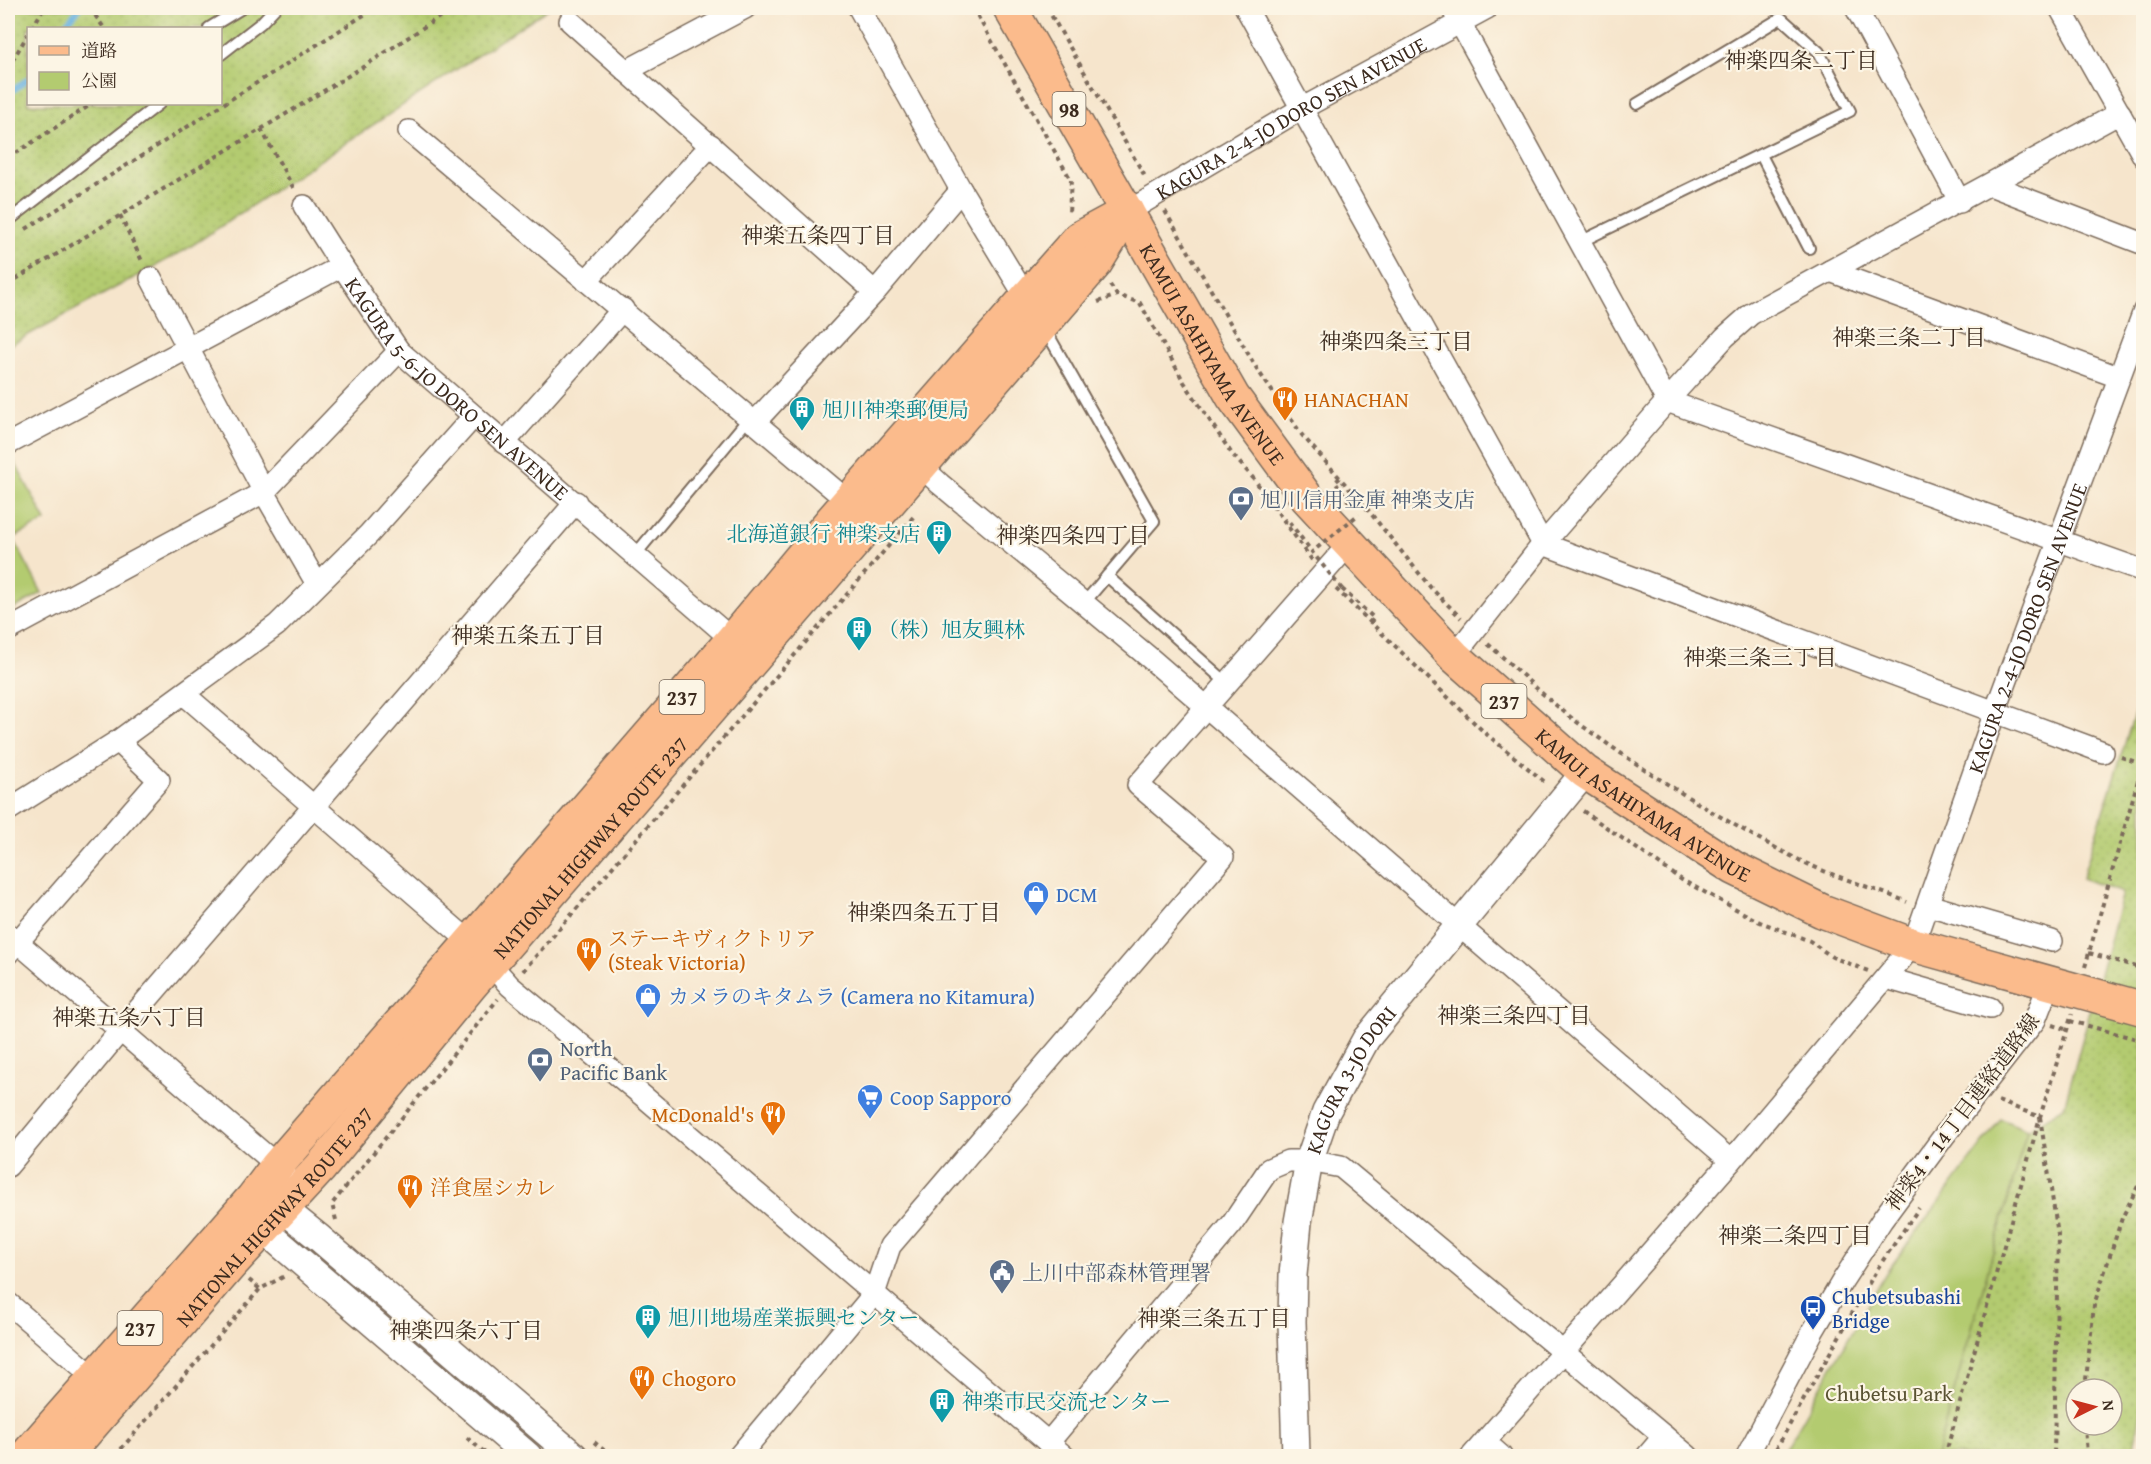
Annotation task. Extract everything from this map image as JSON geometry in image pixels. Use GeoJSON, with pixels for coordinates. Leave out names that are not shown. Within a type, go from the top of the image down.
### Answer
{"type":"FeatureCollection","features":[{"type":"Feature","properties":{"kind":"main road","name":"98"},"geometry":{"type":"LineString","coordinates":[[1010,8],[1127,212]]}},
{"type":"Feature","properties":{"kind":"main road","name":"NATIONAL HIGHWAY ROUTE 237"},"geometry":{"type":"LineString","coordinates":[[65,1456],[275,1206],[490,964],[743,649],[861,512],[920,465],[1035,311],[1095,264],[1127,212]]}},
{"type":"Feature","properties":{"kind":"main road","name":"KAMUI ASAHIYAMA AVENUE"},"geometry":{"type":"LineString","coordinates":[[1127,212],[1233,397],[1307,498],[1354,529],[1454,656],[1586,772],[1734,868],[1822,911],[2066,998],[2144,1009]]}},
{"type":"Feature","properties":{"kind":"main road","name":"NATIONAL HIGHWAY ROUTE 237"},"geometry":{"type":"LineString","coordinates":[[26,1456],[96,1379],[275,1206],[277,1166],[490,964]]}},
{"type":"Feature","properties":{"kind":"street"},"geometry":{"type":"LineString","coordinates":[[626,71],[745,8]]}},
{"type":"Feature","properties":{"kind":"street"},"geometry":{"type":"LineString","coordinates":[[859,8],[961,190],[1035,311]]}},
{"type":"Feature","properties":{"kind":"street"},"geometry":{"type":"LineString","coordinates":[[1246,8],[1543,544],[2103,752]]}},
{"type":"Feature","properties":{"kind":"street","name":"KAGURA 2-4-JO DORO SEN AVENUE"},"geometry":{"type":"LineString","coordinates":[[1127,212],[1155,193],[1301,109],[1456,15],[1487,8]]}},
{"type":"Feature","properties":{"kind":"street"},"geometry":{"type":"LineString","coordinates":[[1856,8],[1960,202]]}},
{"type":"Feature","properties":{"kind":"street"},"geometry":{"type":"LineString","coordinates":[[2060,8],[2144,157]]}},
{"type":"Feature","properties":{"kind":"street"},"geometry":{"type":"LineString","coordinates":[[1456,15],[1667,401],[2144,571]]}},
{"type":"Feature","properties":{"kind":"street"},"geometry":{"type":"LineString","coordinates":[[570,21],[875,291]]}},
{"type":"Feature","properties":{"kind":"street"},"geometry":{"type":"LineString","coordinates":[[1454,656],[1543,544],[1667,401],[1725,337],[1751,314],[2120,113]]}},
{"type":"Feature","properties":{"kind":"street"},"geometry":{"type":"LineString","coordinates":[[409,131],[623,309],[751,421],[861,512]]}},
{"type":"Feature","properties":{"kind":"street"},"geometry":{"type":"LineString","coordinates":[[586,280],[711,145]]}},
{"type":"Feature","properties":{"kind":"street"},"geometry":{"type":"LineString","coordinates":[[1990,185],[2144,244]]}},
{"type":"Feature","properties":{"kind":"street"},"geometry":{"type":"LineString","coordinates":[[751,421],[875,291],[961,190]]}},
{"type":"Feature","properties":{"kind":"street"},"geometry":{"type":"LineString","coordinates":[[304,206],[342,266]]}},
{"type":"Feature","properties":{"kind":"street","name":"KAGURA 5-6-JO DORO SEN AVENUE"},"geometry":{"type":"LineString","coordinates":[[8,444],[188,346],[342,266],[399,351],[743,649]]}},
{"type":"Feature","properties":{"kind":"street"},"geometry":{"type":"LineString","coordinates":[[1830,271],[2118,377]]}},
{"type":"Feature","properties":{"kind":"street"},"geometry":{"type":"LineString","coordinates":[[151,278],[264,492],[317,584]]}},
{"type":"Feature","properties":{"kind":"street"},"geometry":{"type":"LineString","coordinates":[[504,443],[623,309]]}},
{"type":"Feature","properties":{"kind":"street","name":"KAGURA 2-4-JO DORO SEN AVENUE"},"geometry":{"type":"LineString","coordinates":[[1479,1449],[1731,1161],[1913,945],[1995,712],[2144,311]]}},
{"type":"Feature","properties":{"kind":"street"},"geometry":{"type":"LineString","coordinates":[[8,630],[264,492],[399,351]]}},
{"type":"Feature","properties":{"kind":"street"},"geometry":{"type":"LineString","coordinates":[[8,810],[118,741],[185,695],[277,625],[369,534],[474,416]]}},
{"type":"Feature","properties":{"kind":"street"},"geometry":{"type":"LineString","coordinates":[[920,465],[1206,707],[1731,1161]]}},
{"type":"Feature","properties":{"kind":"street"},"geometry":{"type":"LineString","coordinates":[[8,1166],[120,1031],[576,502]]}},
{"type":"Feature","properties":{"kind":"street"},"geometry":{"type":"LineString","coordinates":[[739,1456],[874,1294],[890,1246],[1223,857],[1138,785],[1227,683],[1354,529]]}},
{"type":"Feature","properties":{"kind":"street"},"geometry":{"type":"LineString","coordinates":[[185,695],[316,806],[490,964],[1056,1450],[1232,1224],[1269,1169],[1288,1161],[1310,1161],[1341,1167],[1688,1456]]}},
{"type":"Feature","properties":{"kind":"street"},"geometry":{"type":"LineString","coordinates":[[118,741],[159,780],[11,943],[120,1031],[277,1166]]}},
{"type":"Feature","properties":{"kind":"street","name":"KAGURA 3-JO DORI"},"geometry":{"type":"LineString","coordinates":[[1296,1456],[1293,1275],[1298,1222],[1310,1161],[1326,1112],[1366,1039],[1458,924],[1586,772]]}},
{"type":"Feature","properties":{"kind":"street"},"geometry":{"type":"LineString","coordinates":[[1928,905],[2052,941]]}},
{"type":"Feature","properties":{"kind":"street"},"geometry":{"type":"LineString","coordinates":[[1886,978],[1990,1008]]}},
{"type":"Feature","properties":{"kind":"street","name":"神楽4・14丁目連絡道路線"},"geometry":{"type":"LineString","coordinates":[[1747,1456],[1813,1331],[1843,1280],[1896,1201],[2035,1020],[2066,998]]}},
{"type":"Feature","properties":{"kind":"street"},"geometry":{"type":"LineString","coordinates":[[275,1206],[528,1456]]}},
{"type":"Feature","properties":{"kind":"street"},"geometry":{"type":"LineString","coordinates":[[275,1206],[574,1456]]}},
{"type":"Feature","properties":{"kind":"street"},"geometry":{"type":"LineString","coordinates":[[8,1303],[96,1379]]}},
{"type":"Feature","properties":{"kind":"street"},"geometry":{"type":"LineString","coordinates":[[1647,1456],[1664,1436]]}},
{"type":"Feature","properties":{"kind":"street"},"geometry":{"type":"LineString","coordinates":[[1479,1449],[1501,1456]]}},
{"type":"Feature","properties":{"kind":"lane"},"geometry":{"type":"LineString","coordinates":[[211,27],[242,8]]}},
{"type":"Feature","properties":{"kind":"lane"},"geometry":{"type":"LineString","coordinates":[[222,54],[261,24],[275,8]]}},
{"type":"Feature","properties":{"kind":"lane"},"geometry":{"type":"LineString","coordinates":[[1580,242],[1850,111],[1818,52],[1781,18],[1637,104]]}},
{"type":"Feature","properties":{"kind":"lane"},"geometry":{"type":"LineString","coordinates":[[8,221],[158,105]]}},
{"type":"Feature","properties":{"kind":"lane"},"geometry":{"type":"LineString","coordinates":[[1761,155],[1809,248]]}},
{"type":"Feature","properties":{"kind":"lane"},"geometry":{"type":"LineString","coordinates":[[1035,311],[1154,521],[1084,603]]}},
{"type":"Feature","properties":{"kind":"lane"},"geometry":{"type":"LineString","coordinates":[[635,555],[751,421]]}},
{"type":"Feature","properties":{"kind":"lane"},"geometry":{"type":"LineString","coordinates":[[1107,576],[1227,683]]}},
{"type":"Feature","properties":{"kind":"path"},"geometry":{"type":"LineString","coordinates":[[33,27],[44,8]]}},
{"type":"Feature","properties":{"kind":"path"},"geometry":{"type":"LineString","coordinates":[[90,8],[103,27]]}},
{"type":"Feature","properties":{"kind":"path"},"geometry":{"type":"LineString","coordinates":[[222,105],[375,8]]}},
{"type":"Feature","properties":{"kind":"path"},"geometry":{"type":"LineString","coordinates":[[8,284],[453,8]]}},
{"type":"Feature","properties":{"kind":"path"},"geometry":{"type":"LineString","coordinates":[[973,8],[1071,180],[1069,213]]}},
{"type":"Feature","properties":{"kind":"path"},"geometry":{"type":"LineString","coordinates":[[8,68],[27,36]]}},
{"type":"Feature","properties":{"kind":"path"},"geometry":{"type":"LineString","coordinates":[[8,158],[90,105]]}},
{"type":"Feature","properties":{"kind":"path"},"geometry":{"type":"LineString","coordinates":[[19,233],[222,105]]}},
{"type":"Feature","properties":{"kind":"path"},"geometry":{"type":"LineString","coordinates":[[261,129],[282,169]]}},
{"type":"Feature","properties":{"kind":"path"},"geometry":{"type":"LineString","coordinates":[[120,215],[140,257]]}},
{"type":"Feature","properties":{"kind":"path"},"geometry":{"type":"LineString","coordinates":[[1091,311],[1098,303],[1117,295],[1140,303]]}},
{"type":"Feature","properties":{"kind":"path"},"geometry":{"type":"LineString","coordinates":[[334,1218],[332,1204],[490,964],[879,560],[920,465]]}},
{"type":"Feature","properties":{"kind":"path"},"geometry":{"type":"LineString","coordinates":[[1338,487],[1335,482],[1340,478]]}},
{"type":"Feature","properties":{"kind":"path"},"geometry":{"type":"LineString","coordinates":[[1283,522],[1287,519],[1342,589],[1374,618],[1370,623]]}},
{"type":"Feature","properties":{"kind":"path"},"geometry":{"type":"LineString","coordinates":[[1312,552],[1354,529]]}},
{"type":"Feature","properties":{"kind":"path"},"geometry":{"type":"LineString","coordinates":[[2144,759],[2089,953],[2144,969]]}},
{"type":"Feature","properties":{"kind":"path"},"geometry":{"type":"LineString","coordinates":[[1945,1456],[2040,1117],[2066,998],[2144,1041]]}},
{"type":"Feature","properties":{"kind":"path"},"geometry":{"type":"LineString","coordinates":[[1990,1110],[1997,1101],[2040,1117]]}},
{"type":"Feature","properties":{"kind":"path"},"geometry":{"type":"LineString","coordinates":[[2040,1117],[2058,1235],[2054,1456]]}},
{"type":"Feature","properties":{"kind":"path"},"geometry":{"type":"LineString","coordinates":[[2086,1377],[2094,1305],[2122,1218],[2144,1174]]}},
{"type":"Feature","properties":{"kind":"path"},"geometry":{"type":"LineString","coordinates":[[1778,1447],[1877,1269],[1923,1203]]}},
{"type":"Feature","properties":{"kind":"path"},"geometry":{"type":"LineString","coordinates":[[114,1456],[260,1289],[282,1278]]}},
{"type":"Feature","properties":{"kind":"path"},"geometry":{"type":"LineString","coordinates":[[2086,1437],[2087,1456]]}},
{"type":"Feature","properties":{"kind":"green space"},"geometry":{"type":"Polygon","coordinates":[[[8,8],[549,8],[185,250],[8,346],[8,8]]]}},
{"type":"Feature","properties":{"kind":"green space"},"geometry":{"type":"Polygon","coordinates":[[[12,457],[46,521],[13,538],[42,593],[8,612],[8,460],[12,457]]]}},
{"type":"Feature","properties":{"kind":"green space"},"geometry":{"type":"Polygon","coordinates":[[[2143,687],[2144,1399],[2133,1451],[2103,1447],[2102,1456],[1936,1456],[2027,1130],[2064,1107],[2122,893],[2082,878],[2143,687]]]}},
{"type":"Feature","properties":{"kind":"green space","name":"Chubetsu Park"},"geometry":{"type":"Polygon","coordinates":[[[2001,1119],[2027,1130],[1936,1456],[1781,1456],[1886,1273],[2001,1119]]]}},
{"type":"Feature","properties":{"kind":"waterway"},"geometry":{"type":"LineString","coordinates":[[63,27],[80,8]]}},
{"type":"Feature","properties":{"kind":"waterway"},"geometry":{"type":"LineString","coordinates":[[8,94],[27,80]]}},
{"type":"Feature","properties":{"kind":"place","name":"HANACHAN"},"geometry":{"type":"Point","coordinates":[1285,422]}},
{"type":"Feature","properties":{"kind":"place","name":"旭川神楽郵便局"},"geometry":{"type":"Point","coordinates":[802,432]}},
{"type":"Feature","properties":{"kind":"place","name":"旭川信用金庫 神楽支店"},"geometry":{"type":"Point","coordinates":[1241,522]}},
{"type":"Feature","properties":{"kind":"place","name":"北海道銀行 神楽支店"},"geometry":{"type":"Point","coordinates":[939,556]}},
{"type":"Feature","properties":{"kind":"place","name":"（株）旭友興林"},"geometry":{"type":"Point","coordinates":[859,652]}},
{"type":"Feature","properties":{"kind":"place","name":"DCM"},"geometry":{"type":"Point","coordinates":[1036,917]}},
{"type":"Feature","properties":{"kind":"place","name":"ステーキヴィクトリア (Steak Victoria)"},"geometry":{"type":"Point","coordinates":[589,973]}},
{"type":"Feature","properties":{"kind":"place","name":"カメラのキタムラ (Camera no Kitamura)"},"geometry":{"type":"Point","coordinates":[648,1019]}},
{"type":"Feature","properties":{"kind":"place","name":"North Pacific Bank"},"geometry":{"type":"Point","coordinates":[540,1083]}},
{"type":"Feature","properties":{"kind":"place","name":"Coop Sapporo"},"geometry":{"type":"Point","coordinates":[870,1120]}},
{"type":"Feature","properties":{"kind":"place","name":"McDonald's"},"geometry":{"type":"Point","coordinates":[773,1137]}},
{"type":"Feature","properties":{"kind":"place","name":"洋食屋シカレ"},"geometry":{"type":"Point","coordinates":[410,1210]}},
{"type":"Feature","properties":{"kind":"place","name":"上川中部森林管理署"},"geometry":{"type":"Point","coordinates":[1002,1295]}},
{"type":"Feature","properties":{"kind":"place","name":"Chubetsubashi Bridge"},"geometry":{"type":"Point","coordinates":[1813,1331]}},
{"type":"Feature","properties":{"kind":"place","name":"旭川地場産業振興センター"},"geometry":{"type":"Point","coordinates":[648,1340]}},
{"type":"Feature","properties":{"kind":"place","name":"Chogoro"},"geometry":{"type":"Point","coordinates":[642,1401]}},
{"type":"Feature","properties":{"kind":"place","name":"神楽市民交流センター"},"geometry":{"type":"Point","coordinates":[942,1424]}},
{"type":"Feature","properties":{"kind":"district","name":"神楽四条二丁目"},"geometry":{"type":"Point","coordinates":[1801,60]}},
{"type":"Feature","properties":{"kind":"district","name":"神楽五条四丁目"},"geometry":{"type":"Point","coordinates":[818,235]}},
{"type":"Feature","properties":{"kind":"district","name":"神楽三条二丁目"},"geometry":{"type":"Point","coordinates":[1909,337]}},
{"type":"Feature","properties":{"kind":"district","name":"神楽四条三丁目"},"geometry":{"type":"Point","coordinates":[1396,341]}},
{"type":"Feature","properties":{"kind":"district","name":"神楽四条四丁目"},"geometry":{"type":"Point","coordinates":[1073,535]}},
{"type":"Feature","properties":{"kind":"district","name":"神楽五条五丁目"},"geometry":{"type":"Point","coordinates":[528,635]}},
{"type":"Feature","properties":{"kind":"district","name":"神楽三条三丁目"},"geometry":{"type":"Point","coordinates":[1760,657]}},
{"type":"Feature","properties":{"kind":"district","name":"神楽四条五丁目"},"geometry":{"type":"Point","coordinates":[924,912]}},
{"type":"Feature","properties":{"kind":"district","name":"神楽三条四丁目"},"geometry":{"type":"Point","coordinates":[1514,1015]}},
{"type":"Feature","properties":{"kind":"district","name":"神楽五条六丁目"},"geometry":{"type":"Point","coordinates":[129,1017]}},
{"type":"Feature","properties":{"kind":"district","name":"神楽二条四丁目"},"geometry":{"type":"Point","coordinates":[1795,1235]}},
{"type":"Feature","properties":{"kind":"district","name":"神楽三条五丁目"},"geometry":{"type":"Point","coordinates":[1214,1318]}},
{"type":"Feature","properties":{"kind":"district","name":"神楽四条六丁目"},"geometry":{"type":"Point","coordinates":[466,1330]}}]}
